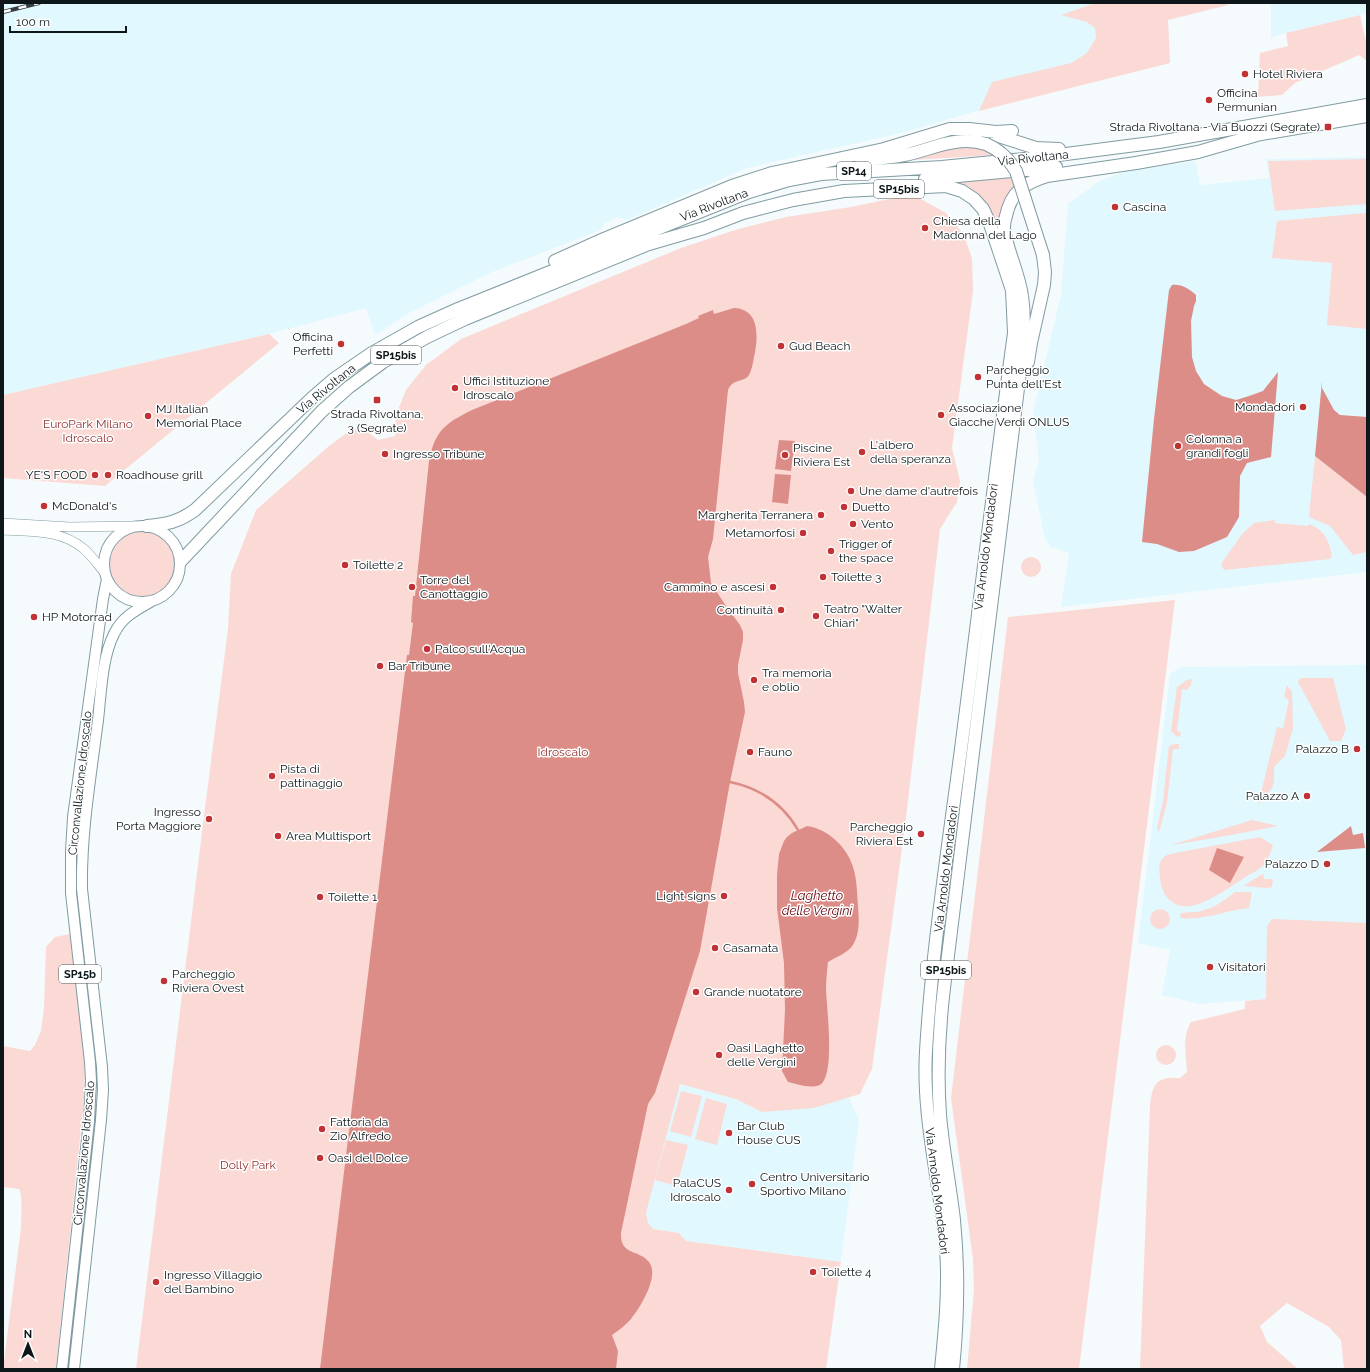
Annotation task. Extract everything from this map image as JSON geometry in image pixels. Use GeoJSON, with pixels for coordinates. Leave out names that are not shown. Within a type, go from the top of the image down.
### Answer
{"type":"FeatureCollection","features":[{"type":"Feature","properties":{"kind":"highway","name":"Via Rivoltana"},"geometry":{"type":"LineString","coordinates":[[141,526],[161,525],[181,520],[195,510],[312,398],[334,379],[372,353],[418,327],[458,309],[681,218],[749,192],[774,184],[809,176],[831,173],[1035,158],[1146,143],[1367,105]]}},
{"type":"Feature","properties":{"kind":"highway","name":"Via Rivoltana"},"geometry":{"type":"LineString","coordinates":[[181,561],[322,411],[349,387],[383,362],[427,336],[465,319],[744,206],[776,197],[820,188],[858,183],[957,177],[1051,168],[1185,148],[1367,116]]}},
{"type":"Feature","properties":{"kind":"highway","name":"SP14"},"geometry":{"type":"LineString","coordinates":[[808,165],[884,149],[950,129],[977,130],[1019,144],[1046,149],[1118,142],[1146,143]]}},
{"type":"Feature","properties":{"kind":"highway"},"geometry":{"type":"LineString","coordinates":[[977,130],[996,132],[1012,131]]}},
{"type":"Feature","properties":{"kind":"highway","name":"SP15bis"},"geometry":{"type":"LineString","coordinates":[[1015,405],[1020,372],[1024,315],[1021,288],[1004,234],[1005,219],[1013,196],[1030,182],[1051,174],[1136,163],[1190,153],[1258,135]]}},
{"type":"Feature","properties":{"kind":"highway","name":"SP15bis"},"geometry":{"type":"LineString","coordinates":[[372,353],[392,337],[429,316],[489,292],[604,239],[732,186],[808,165],[898,156],[962,140],[975,141],[986,144],[1001,152],[1016,171],[1042,255],[1045,272],[1044,285],[1031,343],[1026,375],[1019,398],[1015,405]]}},
{"type":"Feature","properties":{"kind":"highway","name":"Via Arnoldo Mondadori"},"geometry":{"type":"LineString","coordinates":[[649,244],[704,228],[743,213],[774,204],[825,193],[946,186],[970,195],[983,209],[990,224],[1011,287],[1014,328],[932,977],[926,1044],[926,1080],[929,1124],[946,1250],[947,1297],[941,1369]]}},
{"type":"Feature","properties":{"kind":"highway","name":"Via Arnoldo Mondadori"},"geometry":{"type":"LineString","coordinates":[[953,1369],[958,1308],[957,1266],[954,1219],[940,1115],[938,1068],[939,1031],[1015,405]]}},
{"type":"Feature","properties":{"kind":"main road","name":"Via Rivoltana"},"geometry":{"type":"LineString","coordinates":[[106,576],[104,557],[110,543],[121,532],[141,526],[157,528],[168,535],[177,547],[181,561]]}},
{"type":"Feature","properties":{"kind":"main road"},"geometry":{"type":"LineString","coordinates":[[106,576],[115,591],[127,599],[141,603],[152,601],[162,597],[174,587],[179,576],[181,561]]}},
{"type":"Feature","properties":{"kind":"main road","name":"Circonvallazione Idroscalo"},"geometry":{"type":"LineString","coordinates":[[62,1369],[89,1121],[91,1081],[72,901],[71,851],[74,810],[106,576]]}},
{"type":"Feature","properties":{"kind":"main road","name":"Circonvallazione Idroscalo"},"geometry":{"type":"LineString","coordinates":[[74,1369],[103,1090],[102,1067],[82,889],[85,822],[103,680],[110,642],[116,630],[124,620],[137,609],[152,601]]}},
{"type":"Feature","properties":{"kind":"street","name":"Via Rivoltana"},"geometry":{"type":"LineString","coordinates":[[3,523],[70,527],[141,526]]}},
{"type":"Feature","properties":{"kind":"street"},"geometry":{"type":"LineString","coordinates":[[3,530],[52,533],[64,537],[83,548],[106,576]]}},
{"type":"Feature","properties":{"kind":"shaded area"},"geometry":{"type":"Polygon","coordinates":[[[3,3],[1228,3],[1228,5],[1168,20],[1170,63],[1008,102],[901,133],[747,168],[627,220],[617,217],[605,223],[601,230],[492,272],[409,313],[375,335],[366,308],[269,334],[3,395],[3,3]]]}},
{"type":"Feature","properties":{"kind":"shaded area"},"geometry":{"type":"Polygon","coordinates":[[[1271,3],[1367,3],[1367,13],[1271,38],[1271,3]]]}},
{"type":"Feature","properties":{"kind":"shaded area","name":"Mondadori"},"geometry":{"type":"Polygon","coordinates":[[[1367,157],[1367,572],[1061,607],[1069,553],[1051,547],[1045,539],[1033,481],[1039,460],[1033,412],[1061,295],[1068,204],[1101,180],[1128,171],[1196,161],[1200,185],[1269,178],[1266,159],[1367,157]]]}},
{"type":"Feature","properties":{"kind":"shaded area"},"geometry":{"type":"Polygon","coordinates":[[[1367,665],[1367,932],[1266,999],[1199,1004],[1162,995],[1170,950],[1138,943],[1170,674],[1181,667],[1367,665]]]}},
{"type":"Feature","properties":{"kind":"shaded area","name":"Centro Universitario Sportivo Milano"},"geometry":{"type":"Polygon","coordinates":[[[680,1084],[736,1099],[762,1112],[849,1098],[859,1120],[841,1262],[686,1241],[679,1233],[653,1229],[648,1223],[646,1213],[680,1084]]]}},
{"type":"Feature","properties":{"kind":"green space"},"geometry":{"type":"Polygon","coordinates":[[[1095,3],[1227,3],[1228,5],[1168,20],[1170,63],[979,111],[992,82],[1071,63],[1087,53],[1096,38],[1095,28],[1087,22],[1061,15],[1095,3]]]}},
{"type":"Feature","properties":{"kind":"green space"},"geometry":{"type":"Polygon","coordinates":[[[1360,15],[1367,46],[1367,61],[1359,55],[1295,83],[1282,95],[1258,97],[1260,53],[1288,46],[1286,33],[1360,15]]]}},
{"type":"Feature","properties":{"kind":"green space"},"geometry":{"type":"Polygon","coordinates":[[[970,146],[994,155],[897,161],[942,148],[970,146]]]}},
{"type":"Feature","properties":{"kind":"green space"},"geometry":{"type":"Polygon","coordinates":[[[1367,159],[1367,204],[1275,211],[1268,161],[1367,159]]]}},
{"type":"Feature","properties":{"kind":"green space"},"geometry":{"type":"Polygon","coordinates":[[[1011,177],[1016,189],[1004,246],[994,219],[983,200],[976,193],[955,182],[1011,177]]]}},
{"type":"Feature","properties":{"kind":"green space","name":"Idroscalo"},"geometry":{"type":"Polygon","coordinates":[[[894,198],[919,198],[946,213],[964,235],[972,259],[973,291],[952,448],[960,481],[957,502],[940,529],[905,826],[872,1069],[860,1094],[814,1108],[762,1112],[736,1099],[680,1084],[646,1213],[648,1223],[653,1229],[679,1233],[686,1241],[841,1262],[826,1369],[136,1369],[228,629],[231,574],[256,510],[329,446],[352,429],[364,429],[378,440],[395,436],[396,415],[406,390],[426,365],[461,339],[681,248],[735,230],[786,217],[851,207],[894,198]]]}},
{"type":"Feature","properties":{"kind":"green space"},"geometry":{"type":"Polygon","coordinates":[[[1367,213],[1367,329],[1327,325],[1332,263],[1272,258],[1277,221],[1367,213]]]}},
{"type":"Feature","properties":{"kind":"green space","name":"EuroPark Milano Idroscalo"},"geometry":{"type":"Polygon","coordinates":[[[269,334],[279,343],[105,486],[3,478],[3,395],[269,334]]]}},
{"type":"Feature","properties":{"kind":"green space"},"geometry":{"type":"Polygon","coordinates":[[[1315,456],[1367,497],[1367,552],[1353,555],[1330,526],[1309,517],[1315,456]]]}},
{"type":"Feature","properties":{"kind":"green space"},"geometry":{"type":"Polygon","coordinates":[[[1275,520],[1275,523],[1308,526],[1309,524],[1314,526],[1325,536],[1327,540],[1332,556],[1330,559],[1224,570],[1221,564],[1243,533],[1254,523],[1275,520]]]}},
{"type":"Feature","properties":{"kind":"green space"},"geometry":{"type":"Polygon","coordinates":[[[143,531],[156,534],[166,541],[173,551],[176,564],[173,577],[166,587],[156,594],[143,597],[130,594],[120,587],[113,577],[110,564],[113,551],[120,541],[130,534],[143,531]]]}},
{"type":"Feature","properties":{"kind":"green space"},"geometry":{"type":"Polygon","coordinates":[[[1027,557],[1035,557],[1041,563],[1041,571],[1035,577],[1027,577],[1021,571],[1021,563],[1027,557]]]}},
{"type":"Feature","properties":{"kind":"green space"},"geometry":{"type":"Polygon","coordinates":[[[1175,600],[1079,1369],[967,1369],[974,1290],[973,1259],[951,1098],[1008,617],[1175,600]]]}},
{"type":"Feature","properties":{"kind":"green space"},"geometry":{"type":"Polygon","coordinates":[[[1300,678],[1333,678],[1346,729],[1341,741],[1330,741],[1298,682],[1300,678]]]}},
{"type":"Feature","properties":{"kind":"green space"},"geometry":{"type":"Polygon","coordinates":[[[1192,679],[1191,685],[1187,690],[1182,689],[1177,731],[1181,732],[1180,737],[1176,736],[1171,731],[1177,687],[1187,680],[1192,679]]]}},
{"type":"Feature","properties":{"kind":"green space"},"geometry":{"type":"Polygon","coordinates":[[[1287,685],[1292,692],[1293,728],[1285,756],[1274,767],[1274,782],[1272,788],[1258,805],[1277,727],[1283,728],[1289,700],[1284,697],[1287,685]]]}},
{"type":"Feature","properties":{"kind":"green space"},"geometry":{"type":"Polygon","coordinates":[[[1179,744],[1179,749],[1173,749],[1167,803],[1159,832],[1157,828],[1163,801],[1169,746],[1179,744]]]}},
{"type":"Feature","properties":{"kind":"green space"},"geometry":{"type":"Polygon","coordinates":[[[1252,820],[1278,826],[1171,845],[1252,820]]]}},
{"type":"Feature","properties":{"kind":"green space"},"geometry":{"type":"Polygon","coordinates":[[[1260,837],[1273,845],[1266,862],[1259,869],[1224,891],[1206,901],[1197,904],[1181,906],[1175,904],[1167,898],[1160,879],[1159,869],[1161,861],[1166,856],[1260,837]]]}},
{"type":"Feature","properties":{"kind":"green space"},"geometry":{"type":"Polygon","coordinates":[[[1263,874],[1264,879],[1273,879],[1272,887],[1243,886],[1263,874]]]}},
{"type":"Feature","properties":{"kind":"green space"},"geometry":{"type":"Polygon","coordinates":[[[1235,892],[1252,892],[1249,908],[1207,917],[1190,919],[1181,918],[1180,914],[1202,911],[1212,907],[1222,902],[1235,892]]]}},
{"type":"Feature","properties":{"kind":"green space"},"geometry":{"type":"Polygon","coordinates":[[[1160,909],[1167,912],[1170,919],[1167,926],[1160,929],[1153,926],[1150,919],[1153,912],[1160,909]]]}},
{"type":"Feature","properties":{"kind":"green space"},"geometry":{"type":"Polygon","coordinates":[[[1272,919],[1367,923],[1367,1369],[1344,1369],[1341,1340],[1329,1327],[1287,1303],[1260,1326],[1267,1342],[1298,1369],[1140,1369],[1150,1107],[1153,1090],[1160,1081],[1167,1078],[1180,1078],[1187,1072],[1185,1052],[1186,1034],[1191,1022],[1245,1009],[1245,1001],[1266,999],[1267,926],[1272,919]]]}},
{"type":"Feature","properties":{"kind":"green space"},"geometry":{"type":"Polygon","coordinates":[[[70,934],[85,1061],[84,1100],[56,1369],[3,1369],[21,1228],[22,1207],[19,1189],[3,1187],[3,1046],[30,1051],[35,1045],[41,1031],[44,1008],[46,947],[55,937],[70,934]]]}},
{"type":"Feature","properties":{"kind":"green space"},"geometry":{"type":"Polygon","coordinates":[[[1166,1045],[1173,1048],[1176,1055],[1173,1062],[1166,1065],[1159,1062],[1156,1055],[1159,1048],[1166,1045]]]}},
{"type":"Feature","properties":{"kind":"green space"},"geometry":{"type":"Polygon","coordinates":[[[681,1091],[702,1096],[691,1137],[670,1131],[681,1091]]]}},
{"type":"Feature","properties":{"kind":"green space"},"geometry":{"type":"Polygon","coordinates":[[[706,1098],[727,1104],[717,1145],[695,1139],[706,1098]]]}},
{"type":"Feature","properties":{"kind":"green space"},"geometry":{"type":"Polygon","coordinates":[[[666,1140],[688,1145],[677,1186],[655,1180],[666,1140]]]}},
{"type":"Feature","properties":{"kind":"water"},"geometry":{"type":"Polygon","coordinates":[[[1172,285],[1185,287],[1196,295],[1191,321],[1192,357],[1196,371],[1204,384],[1222,396],[1236,400],[1263,391],[1278,372],[1271,457],[1247,463],[1240,476],[1239,517],[1227,537],[1194,551],[1179,552],[1157,544],[1142,542],[1169,290],[1172,285]]]}},
{"type":"Feature","properties":{"kind":"water","name":"Idroscalo"},"geometry":{"type":"Polygon","coordinates":[[[734,308],[743,310],[749,314],[756,326],[757,334],[753,364],[749,375],[730,386],[728,390],[713,539],[708,557],[711,583],[740,625],[743,632],[738,673],[745,712],[730,782],[700,951],[655,1093],[648,1104],[621,1233],[622,1240],[627,1249],[645,1258],[652,1268],[651,1283],[648,1292],[631,1319],[612,1335],[618,1351],[616,1369],[320,1369],[407,655],[409,655],[413,623],[411,622],[413,596],[415,596],[429,461],[435,442],[443,429],[455,419],[472,410],[686,324],[699,318],[698,316],[713,310],[714,314],[734,308]]]}},
{"type":"Feature","properties":{"kind":"water"},"geometry":{"type":"Polygon","coordinates":[[[1322,381],[1322,388],[1334,410],[1340,415],[1367,417],[1367,497],[1315,456],[1322,381]]]}},
{"type":"Feature","properties":{"kind":"water","name":"Piscine Riviera Est"},"geometry":{"type":"Polygon","coordinates":[[[779,440],[795,441],[791,471],[775,469],[779,440]]]}},
{"type":"Feature","properties":{"kind":"water","name":"Piscine Riviera Est"},"geometry":{"type":"Polygon","coordinates":[[[775,474],[791,475],[788,504],[772,502],[775,474]]]}},
{"type":"Feature","properties":{"kind":"water","name":"Laghetto delle Vergini"},"geometry":{"type":"Polygon","coordinates":[[[807,826],[829,835],[836,840],[846,853],[853,867],[855,876],[859,916],[858,931],[851,948],[828,962],[826,990],[829,1038],[828,1064],[823,1082],[816,1086],[788,1082],[782,1071],[785,1010],[784,963],[777,908],[777,875],[779,854],[787,837],[807,826]]]}},
{"type":"Feature","properties":{"kind":"water"},"geometry":{"type":"Polygon","coordinates":[[[1351,826],[1353,835],[1363,833],[1365,848],[1317,852],[1351,826]]]}},
{"type":"Feature","properties":{"kind":"water"},"geometry":{"type":"Polygon","coordinates":[[[1217,848],[1244,857],[1230,883],[1209,870],[1217,848]]]}},
{"type":"Feature","properties":{"kind":"waterway"},"geometry":{"type":"LineString","coordinates":[[730,782],[751,788],[769,798],[785,812],[798,830]]}},
{"type":"Feature","properties":{"kind":"railway"},"geometry":{"type":"LineString","coordinates":[[3,12],[39,3]]}},
{"type":"Feature","properties":{"kind":"place","name":"Hotel Riviera"},"geometry":{"type":"Point","coordinates":[1245,74]}},
{"type":"Feature","properties":{"kind":"place","name":"Officina Permunian"},"geometry":{"type":"Point","coordinates":[1209,100]}},
{"type":"Feature","properties":{"kind":"place","name":"Strada Rivoltana - Via Buozzi (Segrate)"},"geometry":{"type":"Point","coordinates":[1328,127]}},
{"type":"Feature","properties":{"kind":"place","name":"Cascina"},"geometry":{"type":"Point","coordinates":[1115,207]}},
{"type":"Feature","properties":{"kind":"place","name":"Chiesa della Madonna del Lago"},"geometry":{"type":"Point","coordinates":[925,228]}},
{"type":"Feature","properties":{"kind":"place","name":"Officina Perfetti"},"geometry":{"type":"Point","coordinates":[341,344]}},
{"type":"Feature","properties":{"kind":"place","name":"Gud Beach"},"geometry":{"type":"Point","coordinates":[781,346]}},
{"type":"Feature","properties":{"kind":"place","name":"Parcheggio Punta dell'Est"},"geometry":{"type":"Point","coordinates":[978,377]}},
{"type":"Feature","properties":{"kind":"place","name":"Uffici Istituzione Idroscalo"},"geometry":{"type":"Point","coordinates":[455,388]}},
{"type":"Feature","properties":{"kind":"place","name":"Strada Rivoltana, 3 (Segrate)"},"geometry":{"type":"Point","coordinates":[377,400]}},
{"type":"Feature","properties":{"kind":"place","name":"Mondadori"},"geometry":{"type":"Point","coordinates":[1303,407]}},
{"type":"Feature","properties":{"kind":"place","name":"Associazione Giacche Verdi ONLUS"},"geometry":{"type":"Point","coordinates":[941,415]}},
{"type":"Feature","properties":{"kind":"place","name":"MJ Italian Memorial Place"},"geometry":{"type":"Point","coordinates":[148,416]}},
{"type":"Feature","properties":{"kind":"place","name":"Colonna a grandi fogli"},"geometry":{"type":"Point","coordinates":[1178,446]}},
{"type":"Feature","properties":{"kind":"place","name":"L'albero della speranza"},"geometry":{"type":"Point","coordinates":[862,452]}},
{"type":"Feature","properties":{"kind":"place","name":"Ingresso Tribune"},"geometry":{"type":"Point","coordinates":[385,454]}},
{"type":"Feature","properties":{"kind":"place","name":"Piscine Riviera Est"},"geometry":{"type":"Point","coordinates":[785,455]}},
{"type":"Feature","properties":{"kind":"place","name":"YE'S FOOD"},"geometry":{"type":"Point","coordinates":[95,475]}},
{"type":"Feature","properties":{"kind":"place","name":"Roadhouse grill"},"geometry":{"type":"Point","coordinates":[108,475]}},
{"type":"Feature","properties":{"kind":"place","name":"Une dame d'autrefois"},"geometry":{"type":"Point","coordinates":[851,491]}},
{"type":"Feature","properties":{"kind":"place","name":"McDonald's"},"geometry":{"type":"Point","coordinates":[44,506]}},
{"type":"Feature","properties":{"kind":"place","name":"Duetto"},"geometry":{"type":"Point","coordinates":[844,507]}},
{"type":"Feature","properties":{"kind":"place","name":"Margherita Terranera"},"geometry":{"type":"Point","coordinates":[821,515]}},
{"type":"Feature","properties":{"kind":"place","name":"Vento"},"geometry":{"type":"Point","coordinates":[853,524]}},
{"type":"Feature","properties":{"kind":"place","name":"Metamorfosi"},"geometry":{"type":"Point","coordinates":[803,533]}},
{"type":"Feature","properties":{"kind":"place","name":"Trigger of the space"},"geometry":{"type":"Point","coordinates":[831,551]}},
{"type":"Feature","properties":{"kind":"place","name":"Toilette 2"},"geometry":{"type":"Point","coordinates":[345,565]}},
{"type":"Feature","properties":{"kind":"place","name":"Toilette 3"},"geometry":{"type":"Point","coordinates":[823,577]}},
{"type":"Feature","properties":{"kind":"place","name":"Torre del Canottaggio"},"geometry":{"type":"Point","coordinates":[412,587]}},
{"type":"Feature","properties":{"kind":"place","name":"Cammino e ascesi"},"geometry":{"type":"Point","coordinates":[773,587]}},
{"type":"Feature","properties":{"kind":"place","name":"Continuità"},"geometry":{"type":"Point","coordinates":[781,610]}},
{"type":"Feature","properties":{"kind":"place","name":"Teatro \"Walter Chiari\""},"geometry":{"type":"Point","coordinates":[816,616]}},
{"type":"Feature","properties":{"kind":"place","name":"HP Motorrad"},"geometry":{"type":"Point","coordinates":[34,617]}},
{"type":"Feature","properties":{"kind":"place","name":"Palco sull'Acqua"},"geometry":{"type":"Point","coordinates":[427,649]}},
{"type":"Feature","properties":{"kind":"place","name":"Bar Tribune"},"geometry":{"type":"Point","coordinates":[380,666]}},
{"type":"Feature","properties":{"kind":"place","name":"Tra memoria e oblio"},"geometry":{"type":"Point","coordinates":[754,680]}},
{"type":"Feature","properties":{"kind":"place","name":"Palazzo B"},"geometry":{"type":"Point","coordinates":[1357,749]}},
{"type":"Feature","properties":{"kind":"place","name":"Fauno"},"geometry":{"type":"Point","coordinates":[750,752]}},
{"type":"Feature","properties":{"kind":"place","name":"Pista di pattinaggio"},"geometry":{"type":"Point","coordinates":[272,776]}},
{"type":"Feature","properties":{"kind":"place","name":"Palazzo A"},"geometry":{"type":"Point","coordinates":[1307,796]}},
{"type":"Feature","properties":{"kind":"place","name":"Ingresso Porta Maggiore"},"geometry":{"type":"Point","coordinates":[209,819]}},
{"type":"Feature","properties":{"kind":"place","name":"Parcheggio Riviera Est"},"geometry":{"type":"Point","coordinates":[921,834]}},
{"type":"Feature","properties":{"kind":"place","name":"Area Multisport"},"geometry":{"type":"Point","coordinates":[278,836]}},
{"type":"Feature","properties":{"kind":"place","name":"Palazzo D"},"geometry":{"type":"Point","coordinates":[1327,864]}},
{"type":"Feature","properties":{"kind":"place","name":"Light signs"},"geometry":{"type":"Point","coordinates":[724,896]}},
{"type":"Feature","properties":{"kind":"place","name":"Toilette 1"},"geometry":{"type":"Point","coordinates":[320,897]}},
{"type":"Feature","properties":{"kind":"place","name":"Casamata"},"geometry":{"type":"Point","coordinates":[715,948]}},
{"type":"Feature","properties":{"kind":"place","name":"Visitatori"},"geometry":{"type":"Point","coordinates":[1210,967]}},
{"type":"Feature","properties":{"kind":"place","name":"Parcheggio Riviera Ovest"},"geometry":{"type":"Point","coordinates":[164,981]}},
{"type":"Feature","properties":{"kind":"place","name":"Grande nuotatore"},"geometry":{"type":"Point","coordinates":[696,992]}},
{"type":"Feature","properties":{"kind":"place","name":"Oasi Laghetto delle Vergini"},"geometry":{"type":"Point","coordinates":[719,1055]}},
{"type":"Feature","properties":{"kind":"place","name":"Fattoria da Zio Alfredo"},"geometry":{"type":"Point","coordinates":[322,1129]}},
{"type":"Feature","properties":{"kind":"place","name":"Bar Club House CUS"},"geometry":{"type":"Point","coordinates":[729,1133]}},
{"type":"Feature","properties":{"kind":"place","name":"Oasi del Dolce"},"geometry":{"type":"Point","coordinates":[320,1158]}},
{"type":"Feature","properties":{"kind":"place","name":"Centro Universitario Sportivo Milano"},"geometry":{"type":"Point","coordinates":[752,1184]}},
{"type":"Feature","properties":{"kind":"place","name":"PalaCUS Idroscalo"},"geometry":{"type":"Point","coordinates":[729,1190]}},
{"type":"Feature","properties":{"kind":"place","name":"Toilette 4"},"geometry":{"type":"Point","coordinates":[813,1272]}},
{"type":"Feature","properties":{"kind":"place","name":"Ingresso Villaggio del Bambino"},"geometry":{"type":"Point","coordinates":[156,1282]}},
{"type":"Feature","properties":{"kind":"park label","name":"Dolly Park"},"geometry":{"type":"Point","coordinates":[248,1165]}}]}
